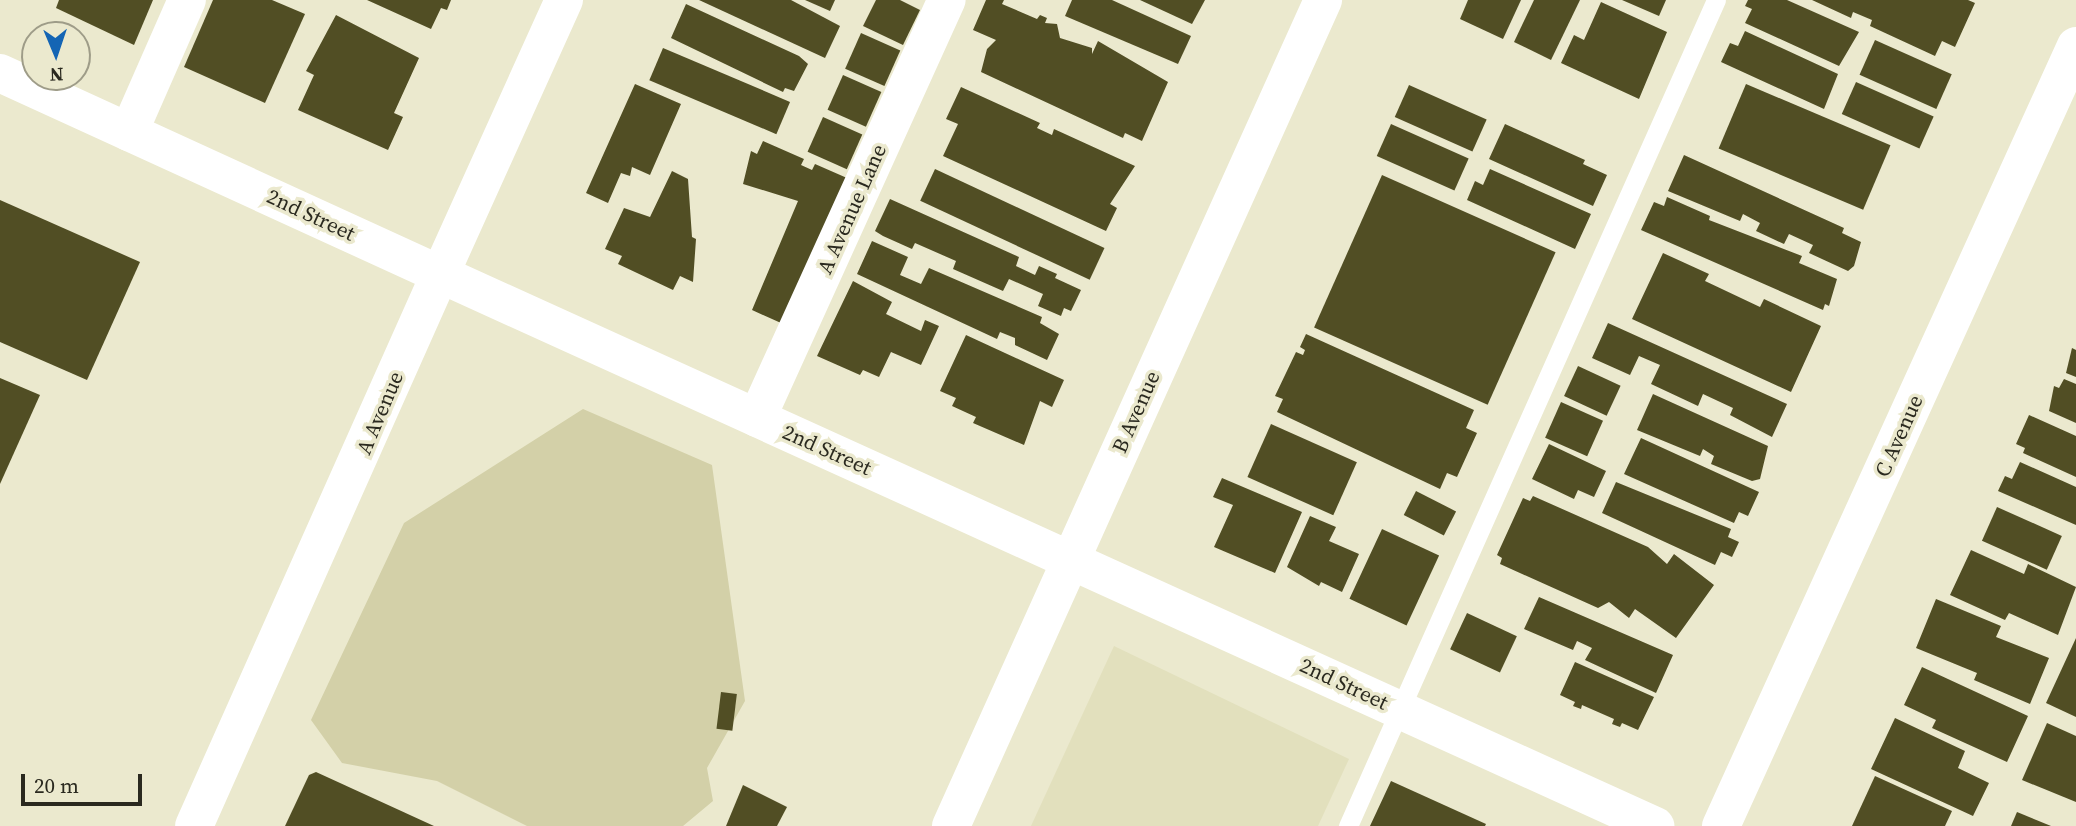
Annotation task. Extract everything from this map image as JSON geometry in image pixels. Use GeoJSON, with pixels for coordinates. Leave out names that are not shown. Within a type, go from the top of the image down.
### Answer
{"type":"FeatureCollection","features":[{"type":"Feature","properties":{"kind":"street"},"geometry":{"type":"LineString","coordinates":[[129,132],[187,0]]}},
{"type":"Feature","properties":{"kind":"street","name":"A Avenue"},"geometry":{"type":"LineString","coordinates":[[194,826],[564,0]]}},
{"type":"Feature","properties":{"kind":"street","name":"A Avenue Lane"},"geometry":{"type":"LineString","coordinates":[[757,418],[947,0]]}},
{"type":"Feature","properties":{"kind":"street","name":"B Avenue"},"geometry":{"type":"LineString","coordinates":[[951,826],[1323,0]]}},
{"type":"Feature","properties":{"kind":"street","name":"C Avenue"},"geometry":{"type":"LineString","coordinates":[[1721,826],[2076,46]]}},
{"type":"Feature","properties":{"kind":"street","name":"2nd Street"},"geometry":{"type":"LineString","coordinates":[[0,73],[1655,826]]}},
{"type":"Feature","properties":{"kind":"lane"},"geometry":{"type":"LineString","coordinates":[[1348,826],[1716,0]]}},
{"type":"Feature","properties":{"kind":"shaded area"},"geometry":{"type":"Polygon","coordinates":[[[583,409],[712,465],[745,701],[707,768],[713,801],[683,826],[527,826],[437,781],[342,763],[311,720],[404,523],[583,409]]]}},
{"type":"Feature","properties":{"kind":"shaded area"},"geometry":{"type":"Polygon","coordinates":[[[1114,646],[1349,759],[1318,826],[1031,826],[1114,646]]]}},
{"type":"Feature","properties":{"kind":"building"},"geometry":{"type":"Polygon","coordinates":[[[59,0],[153,0],[134,45],[91,25],[91,21],[83,21],[56,8],[59,0]]]}},
{"type":"Feature","properties":{"kind":"building"},"geometry":{"type":"Polygon","coordinates":[[[213,0],[272,0],[305,14],[265,103],[184,67],[213,0]]]}},
{"type":"Feature","properties":{"kind":"building"},"geometry":{"type":"Polygon","coordinates":[[[367,0],[451,0],[447,10],[441,8],[431,29],[367,0]]]}},
{"type":"Feature","properties":{"kind":"building"},"geometry":{"type":"Polygon","coordinates":[[[699,0],[791,0],[840,26],[825,58],[699,0]]]}},
{"type":"Feature","properties":{"kind":"building"},"geometry":{"type":"Polygon","coordinates":[[[805,0],[835,0],[830,11],[805,0]]]}},
{"type":"Feature","properties":{"kind":"building"},"geometry":{"type":"Polygon","coordinates":[[[876,0],[900,0],[920,10],[903,45],[863,26],[876,0]]]}},
{"type":"Feature","properties":{"kind":"building"},"geometry":{"type":"Polygon","coordinates":[[[986,0],[1004,0],[1002,4],[1037,19],[1040,15],[1047,18],[1045,23],[1057,24],[1060,38],[1092,48],[1092,54],[1098,41],[1168,82],[1142,141],[1125,133],[1123,138],[981,72],[987,49],[996,40],[973,30],[986,0]]]}},
{"type":"Feature","properties":{"kind":"building"},"geometry":{"type":"Polygon","coordinates":[[[1072,0],[1112,0],[1191,36],[1178,64],[1065,16],[1072,0]]]}},
{"type":"Feature","properties":{"kind":"building"},"geometry":{"type":"Polygon","coordinates":[[[1140,0],[1205,0],[1192,24],[1140,0]]]}},
{"type":"Feature","properties":{"kind":"building"},"geometry":{"type":"Polygon","coordinates":[[[1468,0],[1521,0],[1503,39],[1460,19],[1468,0]]]}},
{"type":"Feature","properties":{"kind":"building"},"geometry":{"type":"Polygon","coordinates":[[[1534,0],[1580,0],[1551,60],[1514,42],[1534,0]]]}},
{"type":"Feature","properties":{"kind":"building"},"geometry":{"type":"Polygon","coordinates":[[[1622,0],[1666,0],[1659,16],[1622,0]]]}},
{"type":"Feature","properties":{"kind":"building"},"geometry":{"type":"Polygon","coordinates":[[[1748,0],[1787,0],[1859,32],[1839,66],[1745,23],[1752,9],[1745,6],[1748,0]]]}},
{"type":"Feature","properties":{"kind":"building"},"geometry":{"type":"Polygon","coordinates":[[[1812,0],[1968,0],[1975,3],[1955,47],[1942,41],[1935,56],[1870,26],[1872,20],[1853,12],[1851,18],[1812,0]]]}},
{"type":"Feature","properties":{"kind":"building"},"geometry":{"type":"Polygon","coordinates":[[[1601,2],[1667,32],[1639,99],[1561,63],[1574,35],[1584,40],[1601,2]]]}},
{"type":"Feature","properties":{"kind":"building"},"geometry":{"type":"Polygon","coordinates":[[[686,4],[799,56],[808,64],[794,91],[785,88],[783,92],[671,38],[686,4]]]}},
{"type":"Feature","properties":{"kind":"building"},"geometry":{"type":"Polygon","coordinates":[[[336,15],[419,58],[394,113],[403,117],[388,150],[298,110],[314,75],[306,71],[336,15]]]}},
{"type":"Feature","properties":{"kind":"building"},"geometry":{"type":"Polygon","coordinates":[[[1745,31],[1838,74],[1824,109],[1721,62],[1730,43],[1738,46],[1745,31]]]}},
{"type":"Feature","properties":{"kind":"building"},"geometry":{"type":"Polygon","coordinates":[[[861,33],[900,50],[884,86],[845,69],[861,33]]]}},
{"type":"Feature","properties":{"kind":"building"},"geometry":{"type":"Polygon","coordinates":[[[1875,40],[1952,74],[1936,109],[1860,75],[1875,40]]]}},
{"type":"Feature","properties":{"kind":"building"},"geometry":{"type":"Polygon","coordinates":[[[663,48],[790,102],[776,134],[649,80],[663,48]]]}},
{"type":"Feature","properties":{"kind":"building"},"geometry":{"type":"Polygon","coordinates":[[[843,75],[881,92],[866,127],[828,110],[843,75]]]}},
{"type":"Feature","properties":{"kind":"building"},"geometry":{"type":"Polygon","coordinates":[[[1856,82],[1934,117],[1919,149],[1842,114],[1856,82]]]}},
{"type":"Feature","properties":{"kind":"building"},"geometry":{"type":"Polygon","coordinates":[[[635,84],[681,104],[650,175],[632,167],[630,176],[621,173],[608,203],[586,193],[635,84]]]}},
{"type":"Feature","properties":{"kind":"building"},"geometry":{"type":"Polygon","coordinates":[[[1746,84],[1891,145],[1863,210],[1719,148],[1746,84]]]}},
{"type":"Feature","properties":{"kind":"building"},"geometry":{"type":"Polygon","coordinates":[[[1409,85],[1487,120],[1472,152],[1395,117],[1409,85]]]}},
{"type":"Feature","properties":{"kind":"building"},"geometry":{"type":"Polygon","coordinates":[[[961,87],[1040,123],[1037,128],[1052,135],[1054,129],[1135,166],[1110,204],[1117,208],[1106,231],[943,156],[958,124],[946,119],[961,87]]]}},
{"type":"Feature","properties":{"kind":"building"},"geometry":{"type":"Polygon","coordinates":[[[823,117],[862,134],[847,169],[808,152],[823,117]]]}},
{"type":"Feature","properties":{"kind":"building"},"geometry":{"type":"Polygon","coordinates":[[[1391,124],[1469,159],[1454,191],[1377,156],[1391,124]]]}},
{"type":"Feature","properties":{"kind":"building"},"geometry":{"type":"Polygon","coordinates":[[[1505,124],[1585,160],[1583,164],[1607,175],[1593,206],[1489,159],[1505,124]]]}},
{"type":"Feature","properties":{"kind":"building"},"geometry":{"type":"Polygon","coordinates":[[[763,141],[804,159],[801,165],[812,170],[815,164],[847,178],[781,323],[752,310],[798,201],[743,184],[751,151],[757,154],[763,141]]]}},
{"type":"Feature","properties":{"kind":"building"},"geometry":{"type":"Polygon","coordinates":[[[1684,155],[1844,228],[1842,233],[1861,242],[1854,266],[1848,271],[1809,253],[1813,245],[1789,234],[1784,244],[1756,231],[1760,223],[1743,214],[1740,221],[1668,191],[1684,155]]]}},
{"type":"Feature","properties":{"kind":"building"},"geometry":{"type":"Polygon","coordinates":[[[935,169],[1104,248],[1090,280],[920,201],[935,169]]]}},
{"type":"Feature","properties":{"kind":"building"},"geometry":{"type":"Polygon","coordinates":[[[1490,169],[1591,214],[1575,249],[1467,200],[1475,181],[1483,185],[1490,169]]]}},
{"type":"Feature","properties":{"kind":"building"},"geometry":{"type":"Polygon","coordinates":[[[672,171],[688,179],[692,237],[696,239],[693,282],[680,276],[673,290],[618,264],[622,256],[605,249],[624,208],[650,217],[672,171]]]}},
{"type":"Feature","properties":{"kind":"building"},"geometry":{"type":"Polygon","coordinates":[[[1382,175],[1556,252],[1488,405],[1314,328],[1382,175]]]}},
{"type":"Feature","properties":{"kind":"building"},"geometry":{"type":"Polygon","coordinates":[[[1667,197],[1710,216],[1709,220],[1802,256],[1799,263],[1837,279],[1829,306],[1825,304],[1823,310],[1641,230],[1654,202],[1664,206],[1667,197]]]}},
{"type":"Feature","properties":{"kind":"building"},"geometry":{"type":"Polygon","coordinates":[[[890,199],[1019,257],[1016,266],[1035,275],[1039,266],[1057,274],[1055,278],[1081,290],[1071,311],[1064,308],[1061,316],[1038,306],[1043,294],[1009,279],[1003,291],[953,269],[956,261],[915,243],[912,249],[883,236],[875,231],[890,199]]]}},
{"type":"Feature","properties":{"kind":"building"},"geometry":{"type":"Polygon","coordinates":[[[0,200],[140,262],[87,380],[0,342],[0,200]]]}},
{"type":"Feature","properties":{"kind":"building"},"geometry":{"type":"Polygon","coordinates":[[[872,241],[908,257],[900,275],[921,284],[929,268],[1042,317],[1040,323],[1059,334],[1047,360],[1015,345],[1015,338],[1000,332],[997,339],[857,274],[872,241]]]}},
{"type":"Feature","properties":{"kind":"building"},"geometry":{"type":"Polygon","coordinates":[[[1663,253],[1709,274],[1705,281],[1760,307],[1764,299],[1821,326],[1791,392],[1632,319],[1663,253]]]}},
{"type":"Feature","properties":{"kind":"building"},"geometry":{"type":"Polygon","coordinates":[[[853,281],[892,302],[886,314],[921,331],[925,320],[939,326],[921,365],[891,352],[879,377],[863,370],[860,375],[817,356],[853,281]]]}},
{"type":"Feature","properties":{"kind":"building"},"geometry":{"type":"Polygon","coordinates":[[[1608,323],[1787,404],[1772,437],[1730,415],[1733,408],[1703,394],[1698,406],[1651,384],[1660,365],[1639,356],[1630,375],[1592,358],[1608,323]]]}},
{"type":"Feature","properties":{"kind":"building"},"geometry":{"type":"Polygon","coordinates":[[[1306,334],[1474,410],[1466,428],[1477,433],[1457,477],[1447,473],[1440,489],[1277,412],[1283,399],[1275,396],[1296,352],[1303,355],[1305,350],[1300,347],[1306,334]]]}},
{"type":"Feature","properties":{"kind":"building"},"geometry":{"type":"Polygon","coordinates":[[[966,335],[1064,380],[1052,407],[1040,401],[1024,445],[973,423],[976,417],[952,406],[956,398],[940,391],[966,335]]]}},
{"type":"Feature","properties":{"kind":"building"},"geometry":{"type":"Polygon","coordinates":[[[2072,348],[2076,350],[2076,377],[2066,373],[2072,348]]]}},
{"type":"Feature","properties":{"kind":"building"},"geometry":{"type":"Polygon","coordinates":[[[1578,366],[1621,386],[1607,416],[1564,396],[1578,366]]]}},
{"type":"Feature","properties":{"kind":"building"},"geometry":{"type":"Polygon","coordinates":[[[0,378],[40,395],[0,484],[0,378]]]}},
{"type":"Feature","properties":{"kind":"building"},"geometry":{"type":"Polygon","coordinates":[[[2064,379],[2076,384],[2076,423],[2049,411],[2054,386],[2059,388],[2064,379]]]}},
{"type":"Feature","properties":{"kind":"building"},"geometry":{"type":"Polygon","coordinates":[[[1653,394],[1768,446],[1760,479],[1752,481],[1711,464],[1714,456],[1703,449],[1700,456],[1637,430],[1653,394]]]}},
{"type":"Feature","properties":{"kind":"building"},"geometry":{"type":"Polygon","coordinates":[[[1561,402],[1603,421],[1587,456],[1545,438],[1561,402]]]}},
{"type":"Feature","properties":{"kind":"building"},"geometry":{"type":"Polygon","coordinates":[[[2029,415],[2076,436],[2076,477],[2023,453],[2025,448],[2016,444],[2029,415]]]}},
{"type":"Feature","properties":{"kind":"building"},"geometry":{"type":"Polygon","coordinates":[[[1271,424],[1357,462],[1333,515],[1247,477],[1271,424]]]}},
{"type":"Feature","properties":{"kind":"building"},"geometry":{"type":"Polygon","coordinates":[[[1641,438],[1759,492],[1748,516],[1739,512],[1734,523],[1624,474],[1641,438]]]}},
{"type":"Feature","properties":{"kind":"building"},"geometry":{"type":"Polygon","coordinates":[[[1549,444],[1606,471],[1594,497],[1578,490],[1574,499],[1532,479],[1549,444]]]}},
{"type":"Feature","properties":{"kind":"building"},"geometry":{"type":"Polygon","coordinates":[[[2020,462],[2076,487],[2076,525],[1998,491],[2005,476],[2012,479],[2020,462]]]}},
{"type":"Feature","properties":{"kind":"building"},"geometry":{"type":"Polygon","coordinates":[[[1222,478],[1302,512],[1275,573],[1214,547],[1233,505],[1213,497],[1222,478]]]}},
{"type":"Feature","properties":{"kind":"building"},"geometry":{"type":"Polygon","coordinates":[[[1616,482],[1731,529],[1728,537],[1739,542],[1732,557],[1721,552],[1715,565],[1602,513],[1616,482]]]}},
{"type":"Feature","properties":{"kind":"building"},"geometry":{"type":"Polygon","coordinates":[[[1416,491],[1456,511],[1444,535],[1404,515],[1416,491]]]}},
{"type":"Feature","properties":{"kind":"building"},"geometry":{"type":"Polygon","coordinates":[[[1533,496],[1648,547],[1667,564],[1674,554],[1714,585],[1676,638],[1635,609],[1629,618],[1609,602],[1598,608],[1500,564],[1502,558],[1497,555],[1523,498],[1530,501],[1533,496]]]}},
{"type":"Feature","properties":{"kind":"building"},"geometry":{"type":"Polygon","coordinates":[[[1997,507],[2062,536],[2047,570],[1982,541],[1997,507]]]}},
{"type":"Feature","properties":{"kind":"building"},"geometry":{"type":"Polygon","coordinates":[[[1310,516],[1336,527],[1329,541],[1359,554],[1342,592],[1321,582],[1319,586],[1287,567],[1310,516]]]}},
{"type":"Feature","properties":{"kind":"building"},"geometry":{"type":"Polygon","coordinates":[[[1382,529],[1439,556],[1407,625],[1349,599],[1382,529]]]}},
{"type":"Feature","properties":{"kind":"building"},"geometry":{"type":"Polygon","coordinates":[[[1971,550],[2024,574],[2028,564],[2076,587],[2058,635],[2009,613],[2005,620],[1950,595],[1971,550]]]}},
{"type":"Feature","properties":{"kind":"building"},"geometry":{"type":"Polygon","coordinates":[[[1539,597],[1673,655],[1656,693],[1585,660],[1592,648],[1577,641],[1573,650],[1524,629],[1539,597]]]}},
{"type":"Feature","properties":{"kind":"building"},"geometry":{"type":"Polygon","coordinates":[[[1936,599],[2001,626],[1996,637],[2049,658],[2030,704],[1974,680],[1977,673],[1916,648],[1936,599]]]}},
{"type":"Feature","properties":{"kind":"building"},"geometry":{"type":"Polygon","coordinates":[[[1467,613],[1517,636],[1500,672],[1450,649],[1467,613]]]}},
{"type":"Feature","properties":{"kind":"building"},"geometry":{"type":"Polygon","coordinates":[[[2076,638],[2076,717],[2046,703],[2076,638]]]}},
{"type":"Feature","properties":{"kind":"building"},"geometry":{"type":"Polygon","coordinates":[[[1575,662],[1654,697],[1638,730],[1622,723],[1620,727],[1612,724],[1614,719],[1582,705],[1581,709],[1573,706],[1575,702],[1560,695],[1575,662]]]}},
{"type":"Feature","properties":{"kind":"building"},"geometry":{"type":"Polygon","coordinates":[[[1922,667],[2028,716],[2007,762],[1932,728],[1936,720],[1904,705],[1922,667]]]}},
{"type":"Feature","properties":{"kind":"building"},"geometry":{"type":"Polygon","coordinates":[[[721,692],[737,694],[732,731],[716,729],[721,692]]]}},
{"type":"Feature","properties":{"kind":"building"},"geometry":{"type":"Polygon","coordinates":[[[1895,718],[1965,751],[1958,768],[1989,783],[1973,816],[1871,769],[1895,718]]]}},
{"type":"Feature","properties":{"kind":"building"},"geometry":{"type":"Polygon","coordinates":[[[2047,723],[2076,736],[2076,802],[2022,780],[2047,723]]]}},
{"type":"Feature","properties":{"kind":"building"},"geometry":{"type":"Polygon","coordinates":[[[316,772],[434,826],[285,826],[309,775],[316,772]]]}},
{"type":"Feature","properties":{"kind":"building"},"geometry":{"type":"Polygon","coordinates":[[[1875,776],[1952,811],[1945,826],[1852,826],[1875,776]]]}},
{"type":"Feature","properties":{"kind":"building"},"geometry":{"type":"Polygon","coordinates":[[[1391,781],[1486,824],[1370,826],[1391,781]]]}},
{"type":"Feature","properties":{"kind":"building"},"geometry":{"type":"Polygon","coordinates":[[[743,785],[787,807],[777,826],[726,826],[743,785]]]}},
{"type":"Feature","properties":{"kind":"building"},"geometry":{"type":"Polygon","coordinates":[[[2017,812],[2051,826],[2011,826],[2017,812]]]}}]}
